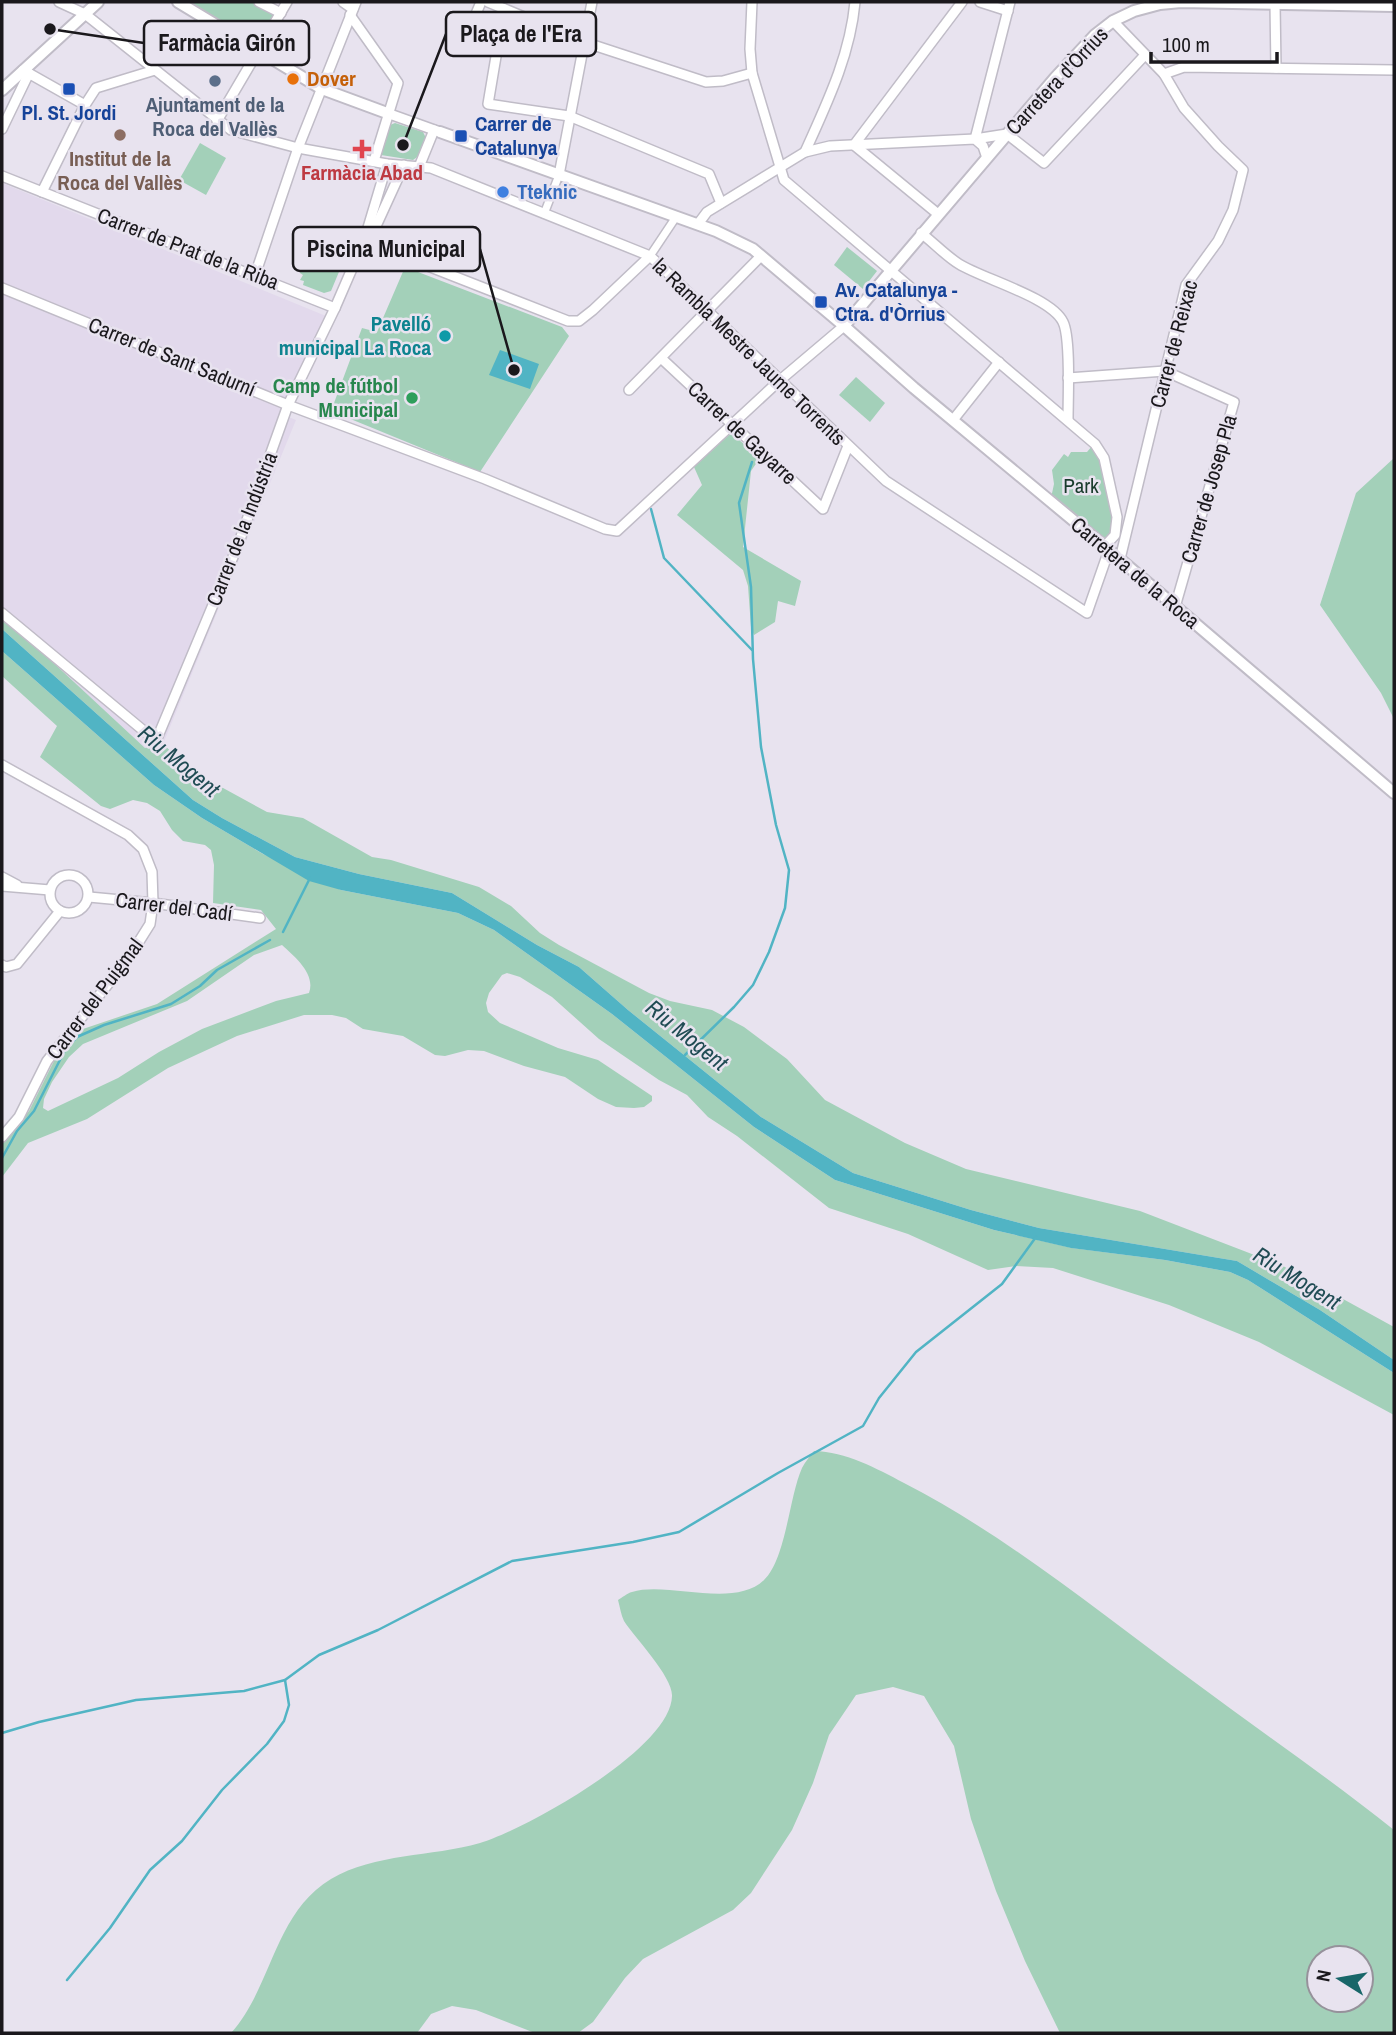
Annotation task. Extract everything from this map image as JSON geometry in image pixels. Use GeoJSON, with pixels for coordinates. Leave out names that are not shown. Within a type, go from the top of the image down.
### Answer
{"type":"FeatureCollection","features":[{"type":"Feature","properties":{"kind":"street","name":"la Rambla Mestre Jaume Torrents"},"geometry":{"type":"LineString","coordinates":[[59,2],[85,14],[231,130],[298,148],[387,164],[431,168],[650,256],[886,481],[1087,613],[1107,548]]}},
{"type":"Feature","properties":{"kind":"street"},"geometry":{"type":"LineString","coordinates":[[2,90],[26,72],[98,2]]}},
{"type":"Feature","properties":{"kind":"street"},"geometry":{"type":"LineString","coordinates":[[178,2],[321,89],[735,238],[761,256],[629,390]]}},
{"type":"Feature","properties":{"kind":"street"},"geometry":{"type":"LineString","coordinates":[[259,2],[281,13]]}},
{"type":"Feature","properties":{"kind":"street"},"geometry":{"type":"LineString","coordinates":[[217,121],[287,2]]}},
{"type":"Feature","properties":{"kind":"street"},"geometry":{"type":"LineString","coordinates":[[344,2],[353,9],[398,83],[374,160]]}},
{"type":"Feature","properties":{"kind":"street"},"geometry":{"type":"LineString","coordinates":[[464,42],[481,2]]}},
{"type":"Feature","properties":{"kind":"street"},"geometry":{"type":"LineString","coordinates":[[488,2],[584,42],[706,82],[723,82],[752,73]]}},
{"type":"Feature","properties":{"kind":"street"},"geometry":{"type":"LineString","coordinates":[[544,214],[559,175],[592,2]]}},
{"type":"Feature","properties":{"kind":"street"},"geometry":{"type":"LineString","coordinates":[[752,2],[752,73],[784,180],[1095,444],[1104,458],[1116,513],[1115,535],[1107,548]]}},
{"type":"Feature","properties":{"kind":"street"},"geometry":{"type":"LineString","coordinates":[[806,152],[838,76],[852,29],[855,2]]}},
{"type":"Feature","properties":{"kind":"street"},"geometry":{"type":"LineString","coordinates":[[854,145],[962,2]]}},
{"type":"Feature","properties":{"kind":"street"},"geometry":{"type":"LineString","coordinates":[[975,139],[1009,6],[980,2]]}},
{"type":"Feature","properties":{"kind":"street","name":"Carretera d'Òrrius"},"geometry":{"type":"LineString","coordinates":[[844,326],[1079,51],[1113,21],[1148,7],[1170,3],[1394,6]]}},
{"type":"Feature","properties":{"kind":"street"},"geometry":{"type":"LineString","coordinates":[[1275,4],[1276,68]]}},
{"type":"Feature","properties":{"kind":"street"},"geometry":{"type":"LineString","coordinates":[[255,275],[298,148],[353,9]]}},
{"type":"Feature","properties":{"kind":"street"},"geometry":{"type":"LineString","coordinates":[[504,9],[488,104],[569,117],[709,174],[721,204]]}},
{"type":"Feature","properties":{"kind":"street","name":"Carrer de Reixac"},"geometry":{"type":"LineString","coordinates":[[1113,21],[1164,74],[1184,108],[1243,170],[1233,210],[1218,241],[1186,285],[1119,559]]}},
{"type":"Feature","properties":{"kind":"street"},"geometry":{"type":"LineString","coordinates":[[698,224],[707,212],[806,152],[830,146],[975,139],[1007,134],[1044,163],[1145,55]]}},
{"type":"Feature","properties":{"kind":"street"},"geometry":{"type":"LineString","coordinates":[[1164,74],[1184,67],[1394,70]]}},
{"type":"Feature","properties":{"kind":"street"},"geometry":{"type":"LineString","coordinates":[[42,192],[96,88],[155,70]]}},
{"type":"Feature","properties":{"kind":"street"},"geometry":{"type":"LineString","coordinates":[[26,72],[85,105]]}},
{"type":"Feature","properties":{"kind":"street"},"geometry":{"type":"LineString","coordinates":[[2,129],[26,72]]}},
{"type":"Feature","properties":{"kind":"street"},"geometry":{"type":"LineString","coordinates":[[419,167],[437,131]]}},
{"type":"Feature","properties":{"kind":"street"},"geometry":{"type":"LineString","coordinates":[[975,139],[983,146],[987,158]]}},
{"type":"Feature","properties":{"kind":"street"},"geometry":{"type":"LineString","coordinates":[[854,145],[938,214]]}},
{"type":"Feature","properties":{"kind":"street","name":"Carrer de la Indústria"},"geometry":{"type":"LineString","coordinates":[[2,613],[156,741],[238,545],[288,405],[335,308],[364,240],[387,164]]}},
{"type":"Feature","properties":{"kind":"street","name":"Carrer de la Indústria"},"geometry":{"type":"LineString","coordinates":[[364,240],[377,224],[404,165]]}},
{"type":"Feature","properties":{"kind":"street","name":"Carrer de Prat de la Riba"},"geometry":{"type":"LineString","coordinates":[[2,176],[335,308]]}},
{"type":"Feature","properties":{"kind":"street"},"geometry":{"type":"LineString","coordinates":[[364,240],[568,321],[579,321],[650,256],[676,217]]}},
{"type":"Feature","properties":{"kind":"street"},"geometry":{"type":"LineString","coordinates":[[921,233],[960,264],[1027,295],[1062,318],[1069,378],[1068,419]]}},
{"type":"Feature","properties":{"kind":"street","name":"Carretera de la Roca"},"geometry":{"type":"LineString","coordinates":[[761,256],[1394,793]]}},
{"type":"Feature","properties":{"kind":"street","name":"Carrer de Sant Sadurní"},"geometry":{"type":"LineString","coordinates":[[2,288],[288,405],[485,479],[605,529],[617,531],[732,424]]}},
{"type":"Feature","properties":{"kind":"street"},"geometry":{"type":"LineString","coordinates":[[732,424],[844,326]]}},
{"type":"Feature","properties":{"kind":"street","name":"Carrer de Gayarre"},"geometry":{"type":"LineString","coordinates":[[661,358],[823,509],[848,446]]}},
{"type":"Feature","properties":{"kind":"street"},"geometry":{"type":"LineString","coordinates":[[953,420],[999,362]]}},
{"type":"Feature","properties":{"kind":"street"},"geometry":{"type":"LineString","coordinates":[[1069,378],[1165,371]]}},
{"type":"Feature","properties":{"kind":"street","name":"Carrer de Josep Pla"},"geometry":{"type":"LineString","coordinates":[[1165,371],[1234,402],[1175,607]]}},
{"type":"Feature","properties":{"kind":"street"},"geometry":{"type":"LineString","coordinates":[[1116,513],[1130,514]]}},
{"type":"Feature","properties":{"kind":"street","name":"Carrer del Puigmal"},"geometry":{"type":"LineString","coordinates":[[2,765],[128,835],[143,849],[152,872],[153,903],[150,924],[143,936],[128,959],[47,1061],[19,1117],[2,1137]]}},
{"type":"Feature","properties":{"kind":"street"},"geometry":{"type":"LineString","coordinates":[[75,875],[88,887],[89,897],[81,910],[74,913],[60,911],[52,904],[50,890],[62,876],[75,875]]}},
{"type":"Feature","properties":{"kind":"street"},"geometry":{"type":"LineString","coordinates":[[2,877],[21,888]]}},
{"type":"Feature","properties":{"kind":"street"},"geometry":{"type":"LineString","coordinates":[[2,886],[50,890]]}},
{"type":"Feature","properties":{"kind":"street","name":"Carrer del Cadí"},"geometry":{"type":"LineString","coordinates":[[89,897],[260,918]]}},
{"type":"Feature","properties":{"kind":"street"},"geometry":{"type":"LineString","coordinates":[[2,965],[6,967],[17,964],[60,911]]}},
{"type":"Feature","properties":{"kind":"shaded area"},"geometry":{"type":"Polygon","coordinates":[[[2,183],[326,316],[284,415],[296,420],[163,744],[145,748],[2,615],[2,183]]]}},
{"type":"Feature","properties":{"kind":"green space"},"geometry":{"type":"Polygon","coordinates":[[[180,2],[256,2],[278,15],[257,48],[180,2]]]}},
{"type":"Feature","properties":{"kind":"green space"},"geometry":{"type":"Polygon","coordinates":[[[395,123],[423,132],[426,138],[420,155],[413,160],[381,155],[390,125],[395,123]]]}},
{"type":"Feature","properties":{"kind":"green space"},"geometry":{"type":"Polygon","coordinates":[[[200,143],[226,158],[206,195],[179,180],[200,143]]]}},
{"type":"Feature","properties":{"kind":"green space"},"geometry":{"type":"Polygon","coordinates":[[[311,241],[346,255],[331,291],[324,293],[303,285],[304,281],[300,280],[311,241]]]}},
{"type":"Feature","properties":{"kind":"green space"},"geometry":{"type":"Polygon","coordinates":[[[847,247],[877,271],[863,289],[834,265],[847,247]]]}},
{"type":"Feature","properties":{"kind":"green space"},"geometry":{"type":"Polygon","coordinates":[[[405,267],[562,327],[569,336],[480,472],[331,411],[362,328],[377,332],[405,267]]]}},
{"type":"Feature","properties":{"kind":"green space"},"geometry":{"type":"Polygon","coordinates":[[[856,377],[885,403],[870,422],[839,395],[856,377]]]}},
{"type":"Feature","properties":{"kind":"green space"},"geometry":{"type":"Polygon","coordinates":[[[731,433],[760,458],[751,471],[743,547],[801,581],[795,606],[778,601],[775,622],[754,635],[748,586],[743,570],[677,515],[702,485],[694,467],[731,433]]]}},
{"type":"Feature","properties":{"kind":"green space","name":"Park"},"geometry":{"type":"Polygon","coordinates":[[[1093,445],[1106,474],[1113,510],[1114,531],[1108,537],[1100,537],[1051,498],[1054,484],[1052,470],[1064,454],[1068,457],[1071,452],[1087,452],[1093,445]]]}},
{"type":"Feature","properties":{"kind":"green space"},"geometry":{"type":"Polygon","coordinates":[[[1394,458],[1394,719],[1381,693],[1320,605],[1356,493],[1394,458]]]}},
{"type":"Feature","properties":{"kind":"green space"},"geometry":{"type":"Polygon","coordinates":[[[2,615],[145,748],[163,744],[192,771],[267,812],[303,818],[372,857],[391,860],[479,887],[511,906],[540,933],[559,945],[649,993],[670,1001],[712,1010],[744,1027],[787,1059],[825,1100],[905,1143],[966,1169],[1140,1211],[1283,1266],[1394,1327],[1394,1360],[1320,1310],[1237,1261],[1039,1228],[853,1173],[761,1117],[579,967],[537,945],[452,893],[359,874],[295,857],[193,800],[2,629],[2,615]]]}},
{"type":"Feature","properties":{"kind":"green space"},"geometry":{"type":"Polygon","coordinates":[[[2,651],[154,785],[202,818],[263,854],[341,890],[458,913],[494,930],[612,1014],[754,1127],[835,1180],[994,1230],[1072,1248],[1165,1260],[1230,1272],[1248,1280],[1394,1373],[1394,1415],[1259,1342],[1169,1305],[1053,1268],[1016,1266],[988,1270],[908,1234],[829,1208],[737,1136],[708,1117],[687,1095],[659,1080],[599,1039],[552,997],[520,977],[507,973],[502,975],[489,993],[486,1003],[488,1012],[500,1023],[558,1048],[598,1060],[652,1096],[652,1101],[644,1107],[616,1107],[598,1099],[565,1077],[484,1051],[468,1050],[445,1056],[435,1055],[403,1036],[363,1029],[346,1018],[304,1015],[237,1036],[168,1068],[87,1119],[28,1143],[2,1177],[2,1144],[29,1111],[60,1049],[80,1030],[157,1004],[276,929],[261,910],[213,903],[214,865],[211,850],[205,845],[183,841],[160,811],[147,803],[133,800],[110,809],[101,806],[40,757],[57,726],[2,676],[2,651]],[[282,945],[254,955],[187,1001],[83,1044],[69,1057],[52,1082],[43,1108],[48,1111],[118,1078],[202,1029],[276,1001],[309,993],[310,979],[307,973],[282,945]]]}},
{"type":"Feature","properties":{"kind":"green space"},"geometry":{"type":"Polygon","coordinates":[[[814,1451],[838,1454],[893,1477],[942,1504],[1052,1576],[1394,1830],[1394,2033],[1060,2033],[1025,1961],[996,1891],[971,1819],[954,1746],[924,1696],[893,1687],[856,1695],[829,1735],[813,1783],[792,1830],[751,1893],[733,1910],[643,1959],[625,1978],[593,2022],[578,2033],[535,2033],[476,2010],[452,2006],[431,2014],[417,2033],[231,2033],[256,1995],[297,1911],[331,1879],[366,1864],[461,1848],[501,1835],[529,1822],[593,1784],[648,1739],[665,1717],[672,1696],[671,1688],[660,1668],[624,1621],[618,1600],[630,1593],[646,1590],[736,1593],[764,1580],[777,1558],[803,1466],[814,1451]]]}},
{"type":"Feature","properties":{"kind":"water"},"geometry":{"type":"Polygon","coordinates":[[[500,350],[539,364],[530,389],[489,375],[500,350]]]}},
{"type":"Feature","properties":{"kind":"water"},"geometry":{"type":"Polygon","coordinates":[[[2,629],[193,800],[295,857],[359,874],[452,893],[537,945],[579,967],[761,1117],[853,1173],[1039,1228],[1237,1261],[1320,1310],[1394,1360],[1394,1373],[1248,1280],[1230,1272],[1165,1260],[1071,1248],[994,1230],[835,1180],[754,1127],[612,1014],[494,930],[458,913],[309,881],[202,818],[154,785],[2,651],[2,629]]]}},
{"type":"Feature","properties":{"kind":"waterway","name":"Riu Mogent"},"geometry":{"type":"LineString","coordinates":[[685,1055],[753,985],[769,952],[785,908],[789,870],[776,825],[761,747],[753,659],[751,587],[739,503],[752,462]]}},
{"type":"Feature","properties":{"kind":"waterway"},"geometry":{"type":"LineString","coordinates":[[651,509],[664,558],[752,650]]}},
{"type":"Feature","properties":{"kind":"waterway"},"geometry":{"type":"LineString","coordinates":[[283,932],[310,878]]}},
{"type":"Feature","properties":{"kind":"waterway"},"geometry":{"type":"LineString","coordinates":[[2,1158],[17,1131],[34,1111],[64,1052],[77,1037],[104,1025],[171,1004],[200,986],[217,970],[270,940]]}},
{"type":"Feature","properties":{"kind":"waterway"},"geometry":{"type":"LineString","coordinates":[[2,1733],[136,1700],[244,1691],[285,1680],[319,1655],[378,1630],[512,1561],[679,1532],[863,1426],[879,1398],[916,1352],[1002,1284],[1036,1237]]}},
{"type":"Feature","properties":{"kind":"waterway"},"geometry":{"type":"LineString","coordinates":[[67,1980],[110,1928],[150,1870],[182,1841],[222,1790],[267,1744],[284,1721],[289,1705],[285,1680]]}},
{"type":"Feature","properties":{"kind":"place","name":"Farmàcia Girón"},"geometry":{"type":"Point","coordinates":[50,29]}},
{"type":"Feature","properties":{"kind":"place","name":"Dover"},"geometry":{"type":"Point","coordinates":[293,79]}},
{"type":"Feature","properties":{"kind":"place","name":"Ajuntament de la Roca del Vallès"},"geometry":{"type":"Point","coordinates":[215,81]}},
{"type":"Feature","properties":{"kind":"place","name":"Pl. St. Jordi"},"geometry":{"type":"Point","coordinates":[69,89]}},
{"type":"Feature","properties":{"kind":"place","name":"Institut de la Roca del Vallès"},"geometry":{"type":"Point","coordinates":[120,135]}},
{"type":"Feature","properties":{"kind":"place","name":"Carrer de Catalunya"},"geometry":{"type":"Point","coordinates":[461,136]}},
{"type":"Feature","properties":{"kind":"place","name":"Plaça de l'Era"},"geometry":{"type":"Point","coordinates":[403,145]}},
{"type":"Feature","properties":{"kind":"place","name":"Farmàcia Abad"},"geometry":{"type":"Point","coordinates":[362,149]}},
{"type":"Feature","properties":{"kind":"place","name":"Tteknic"},"geometry":{"type":"Point","coordinates":[503,192]}},
{"type":"Feature","properties":{"kind":"place","name":"Av. Catalunya - Ctra. d'Òrrius"},"geometry":{"type":"Point","coordinates":[821,302]}},
{"type":"Feature","properties":{"kind":"place","name":"Pavelló municipal La Roca"},"geometry":{"type":"Point","coordinates":[445,336]}},
{"type":"Feature","properties":{"kind":"place","name":"Piscina Municipal"},"geometry":{"type":"Point","coordinates":[514,370]}},
{"type":"Feature","properties":{"kind":"place","name":"Camp de fútbol Municipal"},"geometry":{"type":"Point","coordinates":[412,398]}}]}
